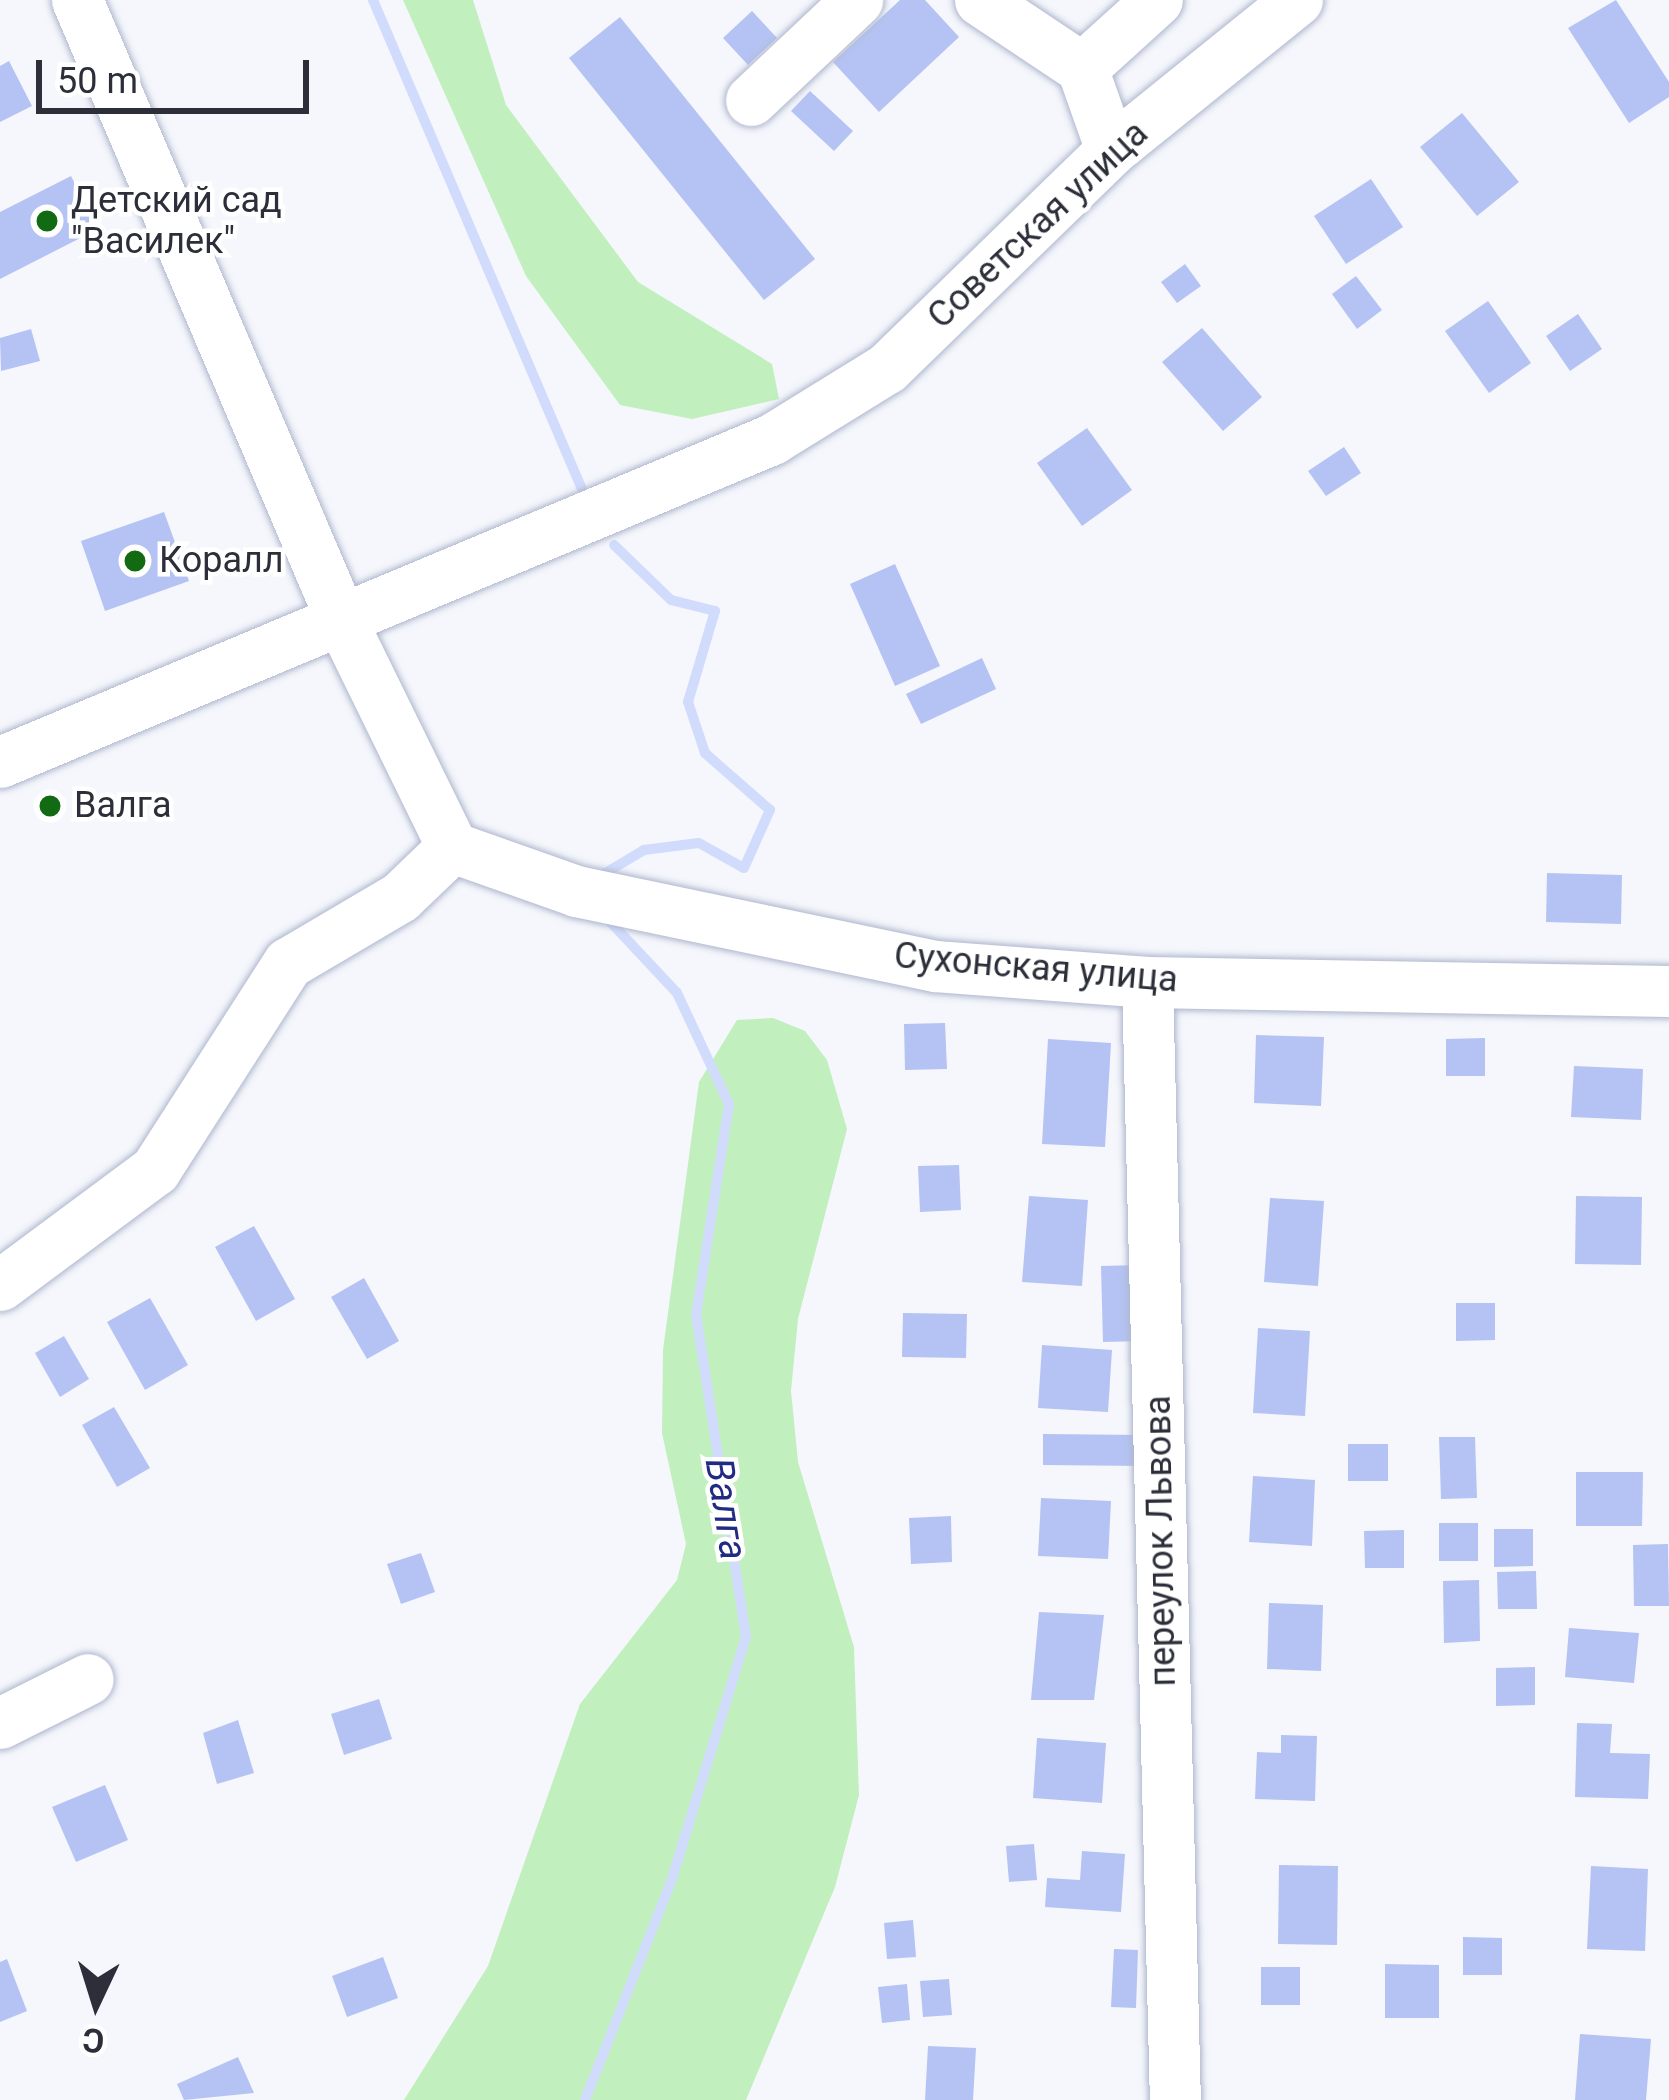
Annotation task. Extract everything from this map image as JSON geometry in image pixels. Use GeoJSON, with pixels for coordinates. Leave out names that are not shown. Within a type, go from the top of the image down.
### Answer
{"type":"FeatureCollection","features":[{"type":"Feature","properties":{"kind":"street"},"geometry":{"type":"LineString","coordinates":[[0,1285],[154,1170],[288,963],[400,897],[452,848],[342,622],[77,0]]}},
{"type":"Feature","properties":{"kind":"street"},"geometry":{"type":"LineString","coordinates":[[751,100],[857,0]]}},
{"type":"Feature","properties":{"kind":"street"},"geometry":{"type":"LineString","coordinates":[[980,0],[1082,68],[1111,150]]}},
{"type":"Feature","properties":{"kind":"street"},"geometry":{"type":"LineString","coordinates":[[1082,68],[1157,0]]}},
{"type":"Feature","properties":{"kind":"street","name":"Советская улица"},"geometry":{"type":"LineString","coordinates":[[0,762],[772,439],[887,368],[1111,150],[1297,0]]}},
{"type":"Feature","properties":{"kind":"street","name":"Сухонская улица"},"geometry":{"type":"LineString","coordinates":[[452,848],[598,895],[935,966],[1147,982],[1669,991]]}},
{"type":"Feature","properties":{"kind":"street","name":"переулок Львова"},"geometry":{"type":"LineString","coordinates":[[1147,982],[1175,2100]]}},
{"type":"Feature","properties":{"kind":"street"},"geometry":{"type":"LineString","coordinates":[[0,1723],[88,1679]]}},
{"type":"Feature","properties":{"kind":"green space"},"geometry":{"type":"Polygon","coordinates":[[[403,0],[473,0],[506,105],[638,282],[772,364],[779,399],[692,419],[620,405],[526,276],[403,0]]]}},
{"type":"Feature","properties":{"kind":"green space"},"geometry":{"type":"Polygon","coordinates":[[[773,1018],[805,1031],[827,1060],[847,1129],[798,1319],[791,1391],[798,1462],[854,1647],[859,1795],[835,1887],[746,2100],[404,2100],[488,1966],[580,1704],[677,1580],[686,1544],[662,1433],[663,1350],[699,1082],[737,1020],[773,1018]]]}},
{"type":"Feature","properties":{"kind":"building"},"geometry":{"type":"Polygon","coordinates":[[[900,0],[925,0],[959,37],[879,112],[833,62],[900,0]]]}},
{"type":"Feature","properties":{"kind":"building"},"geometry":{"type":"Polygon","coordinates":[[[1616,0],[1669,82],[1669,97],[1629,123],[1568,28],[1616,0]]]}},
{"type":"Feature","properties":{"kind":"building"},"geometry":{"type":"Polygon","coordinates":[[[752,11],[777,38],[748,65],[723,38],[752,11]]]}},
{"type":"Feature","properties":{"kind":"building"},"geometry":{"type":"Polygon","coordinates":[[[620,17],[815,259],[764,300],[569,58],[620,17]]]}},
{"type":"Feature","properties":{"kind":"building","name":"Детский сад \"Василек\""},"geometry":{"type":"Polygon","coordinates":[[[9,61],[32,106],[0,122],[0,66],[9,61]]]}},
{"type":"Feature","properties":{"kind":"building"},"geometry":{"type":"Polygon","coordinates":[[[810,91],[853,131],[834,151],[791,111],[810,91]]]}},
{"type":"Feature","properties":{"kind":"building"},"geometry":{"type":"Polygon","coordinates":[[[1462,113],[1519,182],[1477,216],[1420,147],[1462,113]]]}},
{"type":"Feature","properties":{"kind":"building","name":"Детский сад \"Василек\""},"geometry":{"type":"Polygon","coordinates":[[[71,176],[98,229],[0,279],[0,212],[71,176]]]}},
{"type":"Feature","properties":{"kind":"building"},"geometry":{"type":"Polygon","coordinates":[[[1371,179],[1403,227],[1346,264],[1314,216],[1371,179]]]}},
{"type":"Feature","properties":{"kind":"building"},"geometry":{"type":"Polygon","coordinates":[[[1185,264],[1201,286],[1177,303],[1161,282],[1185,264]]]}},
{"type":"Feature","properties":{"kind":"building"},"geometry":{"type":"Polygon","coordinates":[[[1356,276],[1382,310],[1357,329],[1332,294],[1356,276]]]}},
{"type":"Feature","properties":{"kind":"building"},"geometry":{"type":"Polygon","coordinates":[[[1488,301],[1531,363],[1489,393],[1445,331],[1488,301]]]}},
{"type":"Feature","properties":{"kind":"building"},"geometry":{"type":"Polygon","coordinates":[[[1578,314],[1602,349],[1570,371],[1546,336],[1578,314]]]}},
{"type":"Feature","properties":{"kind":"building"},"geometry":{"type":"Polygon","coordinates":[[[1202,328],[1262,397],[1223,431],[1162,362],[1202,328]]]}},
{"type":"Feature","properties":{"kind":"building"},"geometry":{"type":"Polygon","coordinates":[[[31,329],[40,361],[1,371],[0,338],[31,329]]]}},
{"type":"Feature","properties":{"kind":"building"},"geometry":{"type":"Polygon","coordinates":[[[1087,428],[1132,490],[1082,526],[1037,463],[1087,428]]]}},
{"type":"Feature","properties":{"kind":"building"},"geometry":{"type":"Polygon","coordinates":[[[1344,447],[1361,473],[1326,496],[1308,471],[1344,447]]]}},
{"type":"Feature","properties":{"kind":"building","name":"Коралл"},"geometry":{"type":"Polygon","coordinates":[[[164,512],[189,581],[105,611],[81,541],[164,512]]]}},
{"type":"Feature","properties":{"kind":"building"},"geometry":{"type":"Polygon","coordinates":[[[895,564],[940,666],[895,686],[850,584],[895,564]]]}},
{"type":"Feature","properties":{"kind":"building"},"geometry":{"type":"Polygon","coordinates":[[[982,658],[996,689],[921,724],[906,694],[982,658]]]}},
{"type":"Feature","properties":{"kind":"building"},"geometry":{"type":"Polygon","coordinates":[[[1547,873],[1622,875],[1621,924],[1546,922],[1547,873]]]}},
{"type":"Feature","properties":{"kind":"building"},"geometry":{"type":"Polygon","coordinates":[[[945,1023],[947,1069],[905,1070],[904,1024],[945,1023]]]}},
{"type":"Feature","properties":{"kind":"building"},"geometry":{"type":"Polygon","coordinates":[[[1256,1035],[1324,1037],[1321,1106],[1254,1103],[1256,1035]]]}},
{"type":"Feature","properties":{"kind":"building"},"geometry":{"type":"Polygon","coordinates":[[[1485,1038],[1485,1076],[1446,1076],[1446,1039],[1485,1038]]]}},
{"type":"Feature","properties":{"kind":"building"},"geometry":{"type":"Polygon","coordinates":[[[1048,1039],[1111,1043],[1105,1147],[1042,1144],[1048,1039]]]}},
{"type":"Feature","properties":{"kind":"building"},"geometry":{"type":"Polygon","coordinates":[[[1574,1066],[1643,1069],[1641,1120],[1571,1117],[1574,1066]]]}},
{"type":"Feature","properties":{"kind":"building"},"geometry":{"type":"Polygon","coordinates":[[[959,1165],[961,1210],[920,1212],[918,1166],[959,1165]]]}},
{"type":"Feature","properties":{"kind":"building"},"geometry":{"type":"Polygon","coordinates":[[[1029,1196],[1088,1200],[1082,1286],[1022,1282],[1029,1196]]]}},
{"type":"Feature","properties":{"kind":"building"},"geometry":{"type":"Polygon","coordinates":[[[1576,1196],[1642,1197],[1641,1265],[1575,1264],[1576,1196]]]}},
{"type":"Feature","properties":{"kind":"building"},"geometry":{"type":"Polygon","coordinates":[[[1270,1198],[1324,1201],[1318,1286],[1264,1282],[1270,1198]]]}},
{"type":"Feature","properties":{"kind":"building"},"geometry":{"type":"Polygon","coordinates":[[[254,1226],[295,1299],[256,1321],[215,1247],[254,1226]]]}},
{"type":"Feature","properties":{"kind":"building"},"geometry":{"type":"Polygon","coordinates":[[[1140,1265],[1143,1341],[1103,1342],[1101,1266],[1140,1265]]]}},
{"type":"Feature","properties":{"kind":"building"},"geometry":{"type":"Polygon","coordinates":[[[364,1278],[399,1341],[367,1359],[331,1297],[364,1278]]]}},
{"type":"Feature","properties":{"kind":"building"},"geometry":{"type":"Polygon","coordinates":[[[150,1298],[188,1365],[145,1390],[107,1322],[150,1298]]]}},
{"type":"Feature","properties":{"kind":"building"},"geometry":{"type":"Polygon","coordinates":[[[1456,1303],[1495,1303],[1495,1340],[1456,1341],[1456,1303]]]}},
{"type":"Feature","properties":{"kind":"building"},"geometry":{"type":"Polygon","coordinates":[[[903,1313],[967,1314],[966,1358],[902,1357],[903,1313]]]}},
{"type":"Feature","properties":{"kind":"building"},"geometry":{"type":"Polygon","coordinates":[[[1258,1328],[1310,1331],[1305,1416],[1253,1413],[1258,1328]]]}},
{"type":"Feature","properties":{"kind":"building"},"geometry":{"type":"Polygon","coordinates":[[[64,1336],[89,1379],[60,1397],[35,1353],[64,1336]]]}},
{"type":"Feature","properties":{"kind":"building"},"geometry":{"type":"Polygon","coordinates":[[[1042,1345],[1112,1350],[1108,1412],[1038,1408],[1042,1345]]]}},
{"type":"Feature","properties":{"kind":"building"},"geometry":{"type":"Polygon","coordinates":[[[114,1407],[150,1468],[117,1487],[82,1425],[114,1407]]]}},
{"type":"Feature","properties":{"kind":"building"},"geometry":{"type":"Polygon","coordinates":[[[1043,1434],[1144,1435],[1144,1466],[1043,1465],[1043,1434]]]}},
{"type":"Feature","properties":{"kind":"building"},"geometry":{"type":"Polygon","coordinates":[[[1439,1437],[1475,1437],[1477,1498],[1441,1499],[1439,1437]]]}},
{"type":"Feature","properties":{"kind":"building"},"geometry":{"type":"Polygon","coordinates":[[[1348,1444],[1388,1444],[1388,1481],[1348,1481],[1348,1444]]]}},
{"type":"Feature","properties":{"kind":"building"},"geometry":{"type":"Polygon","coordinates":[[[1576,1472],[1643,1472],[1642,1526],[1576,1526],[1576,1472]]]}},
{"type":"Feature","properties":{"kind":"building"},"geometry":{"type":"Polygon","coordinates":[[[1253,1476],[1315,1480],[1312,1546],[1249,1542],[1253,1476]]]}},
{"type":"Feature","properties":{"kind":"building"},"geometry":{"type":"Polygon","coordinates":[[[1041,1498],[1111,1501],[1108,1559],[1038,1556],[1041,1498]]]}},
{"type":"Feature","properties":{"kind":"building"},"geometry":{"type":"Polygon","coordinates":[[[951,1516],[952,1562],[911,1564],[909,1518],[951,1516]]]}},
{"type":"Feature","properties":{"kind":"building"},"geometry":{"type":"Polygon","coordinates":[[[1439,1523],[1478,1523],[1478,1561],[1439,1561],[1439,1523]]]}},
{"type":"Feature","properties":{"kind":"building"},"geometry":{"type":"Polygon","coordinates":[[[1494,1529],[1533,1529],[1533,1566],[1494,1567],[1494,1529]]]}},
{"type":"Feature","properties":{"kind":"building"},"geometry":{"type":"Polygon","coordinates":[[[1404,1530],[1404,1568],[1365,1568],[1364,1531],[1404,1530]]]}},
{"type":"Feature","properties":{"kind":"building"},"geometry":{"type":"Polygon","coordinates":[[[1668,1544],[1669,1606],[1634,1606],[1633,1545],[1668,1544]]]}},
{"type":"Feature","properties":{"kind":"building"},"geometry":{"type":"Polygon","coordinates":[[[421,1553],[435,1592],[401,1604],[387,1564],[421,1553]]]}},
{"type":"Feature","properties":{"kind":"building"},"geometry":{"type":"Polygon","coordinates":[[[1536,1571],[1537,1609],[1498,1609],[1497,1572],[1536,1571]]]}},
{"type":"Feature","properties":{"kind":"building"},"geometry":{"type":"Polygon","coordinates":[[[1479,1580],[1480,1641],[1444,1643],[1443,1581],[1479,1580]]]}},
{"type":"Feature","properties":{"kind":"building"},"geometry":{"type":"Polygon","coordinates":[[[1269,1603],[1323,1605],[1321,1671],[1267,1669],[1269,1603]]]}},
{"type":"Feature","properties":{"kind":"building"},"geometry":{"type":"Polygon","coordinates":[[[1039,1612],[1104,1615],[1094,1700],[1031,1700],[1039,1612]]]}},
{"type":"Feature","properties":{"kind":"building"},"geometry":{"type":"Polygon","coordinates":[[[1569,1628],[1639,1633],[1634,1683],[1565,1677],[1569,1628]]]}},
{"type":"Feature","properties":{"kind":"building"},"geometry":{"type":"Polygon","coordinates":[[[1535,1667],[1535,1705],[1496,1706],[1496,1668],[1535,1667]]]}},
{"type":"Feature","properties":{"kind":"building"},"geometry":{"type":"Polygon","coordinates":[[[379,1699],[392,1739],[344,1755],[331,1714],[379,1699]]]}},
{"type":"Feature","properties":{"kind":"building"},"geometry":{"type":"Polygon","coordinates":[[[238,1720],[254,1773],[217,1784],[203,1733],[238,1720]]]}},
{"type":"Feature","properties":{"kind":"building"},"geometry":{"type":"Polygon","coordinates":[[[1577,1723],[1612,1724],[1610,1753],[1650,1754],[1648,1799],[1575,1797],[1577,1723]]]}},
{"type":"Feature","properties":{"kind":"building"},"geometry":{"type":"Polygon","coordinates":[[[1281,1735],[1317,1736],[1315,1801],[1255,1799],[1257,1752],[1281,1753],[1281,1735]]]}},
{"type":"Feature","properties":{"kind":"building"},"geometry":{"type":"Polygon","coordinates":[[[1037,1738],[1106,1743],[1102,1803],[1033,1798],[1037,1738]]]}},
{"type":"Feature","properties":{"kind":"building"},"geometry":{"type":"Polygon","coordinates":[[[105,1785],[128,1840],[76,1862],[52,1807],[105,1785]]]}},
{"type":"Feature","properties":{"kind":"building"},"geometry":{"type":"Polygon","coordinates":[[[1034,1844],[1037,1880],[1009,1882],[1006,1846],[1034,1844]]]}},
{"type":"Feature","properties":{"kind":"building"},"geometry":{"type":"Polygon","coordinates":[[[1082,1851],[1125,1854],[1121,1912],[1045,1907],[1047,1878],[1080,1880],[1082,1851]]]}},
{"type":"Feature","properties":{"kind":"building"},"geometry":{"type":"Polygon","coordinates":[[[1279,1865],[1338,1866],[1337,1945],[1278,1944],[1279,1865]]]}},
{"type":"Feature","properties":{"kind":"building"},"geometry":{"type":"Polygon","coordinates":[[[1591,1866],[1648,1869],[1645,1951],[1587,1949],[1591,1866]]]}},
{"type":"Feature","properties":{"kind":"building"},"geometry":{"type":"Polygon","coordinates":[[[913,1920],[916,1957],[887,1959],[884,1923],[913,1920]]]}},
{"type":"Feature","properties":{"kind":"building"},"geometry":{"type":"Polygon","coordinates":[[[1463,1937],[1502,1938],[1502,1975],[1463,1975],[1463,1937]]]}},
{"type":"Feature","properties":{"kind":"building"},"geometry":{"type":"Polygon","coordinates":[[[1114,1949],[1138,1950],[1136,2008],[1111,2007],[1114,1949]]]}},
{"type":"Feature","properties":{"kind":"building"},"geometry":{"type":"Polygon","coordinates":[[[383,1957],[398,1998],[347,2017],[332,1976],[383,1957]]]}},
{"type":"Feature","properties":{"kind":"building"},"geometry":{"type":"Polygon","coordinates":[[[7,1959],[27,2011],[0,2022],[0,1962],[7,1959]]]}},
{"type":"Feature","properties":{"kind":"building"},"geometry":{"type":"Polygon","coordinates":[[[1385,1964],[1439,1965],[1439,2018],[1385,2018],[1385,1964]]]}},
{"type":"Feature","properties":{"kind":"building"},"geometry":{"type":"Polygon","coordinates":[[[1261,1967],[1300,1967],[1300,2005],[1261,2005],[1261,1967]]]}},
{"type":"Feature","properties":{"kind":"building"},"geometry":{"type":"Polygon","coordinates":[[[949,1979],[952,2015],[923,2017],[920,1981],[949,1979]]]}},
{"type":"Feature","properties":{"kind":"building"},"geometry":{"type":"Polygon","coordinates":[[[907,1984],[910,2020],[882,2023],[878,1987],[907,1984]]]}},
{"type":"Feature","properties":{"kind":"building"},"geometry":{"type":"Polygon","coordinates":[[[1580,2034],[1651,2039],[1646,2100],[1575,2100],[1580,2034]]]}},
{"type":"Feature","properties":{"kind":"building"},"geometry":{"type":"Polygon","coordinates":[[[928,2046],[976,2048],[973,2100],[925,2100],[928,2046]]]}},
{"type":"Feature","properties":{"kind":"building"},"geometry":{"type":"Polygon","coordinates":[[[238,2057],[254,2093],[184,2100],[177,2084],[238,2057]]]}},
{"type":"Feature","properties":{"kind":"waterway","name":"Валга"},"geometry":{"type":"LineString","coordinates":[[373,0],[581,487]]}},
{"type":"Feature","properties":{"kind":"waterway","name":"Валга"},"geometry":{"type":"LineString","coordinates":[[597,878],[644,850],[699,843],[744,868],[770,810],[705,753],[688,702],[715,611],[671,600],[614,545]]}},
{"type":"Feature","properties":{"kind":"waterway","name":"Валга"},"geometry":{"type":"LineString","coordinates":[[585,2100],[671,1882],[746,1637],[696,1315],[729,1104],[677,993],[606,917]]}},
{"type":"Feature","properties":{"kind":"place","name":"Детский сад \"Василек\""},"geometry":{"type":"Point","coordinates":[47,221]}},
{"type":"Feature","properties":{"kind":"place","name":"Коралл"},"geometry":{"type":"Point","coordinates":[135,561]}},
{"type":"Feature","properties":{"kind":"place","name":"Валга"},"geometry":{"type":"Point","coordinates":[50,806]}}]}
